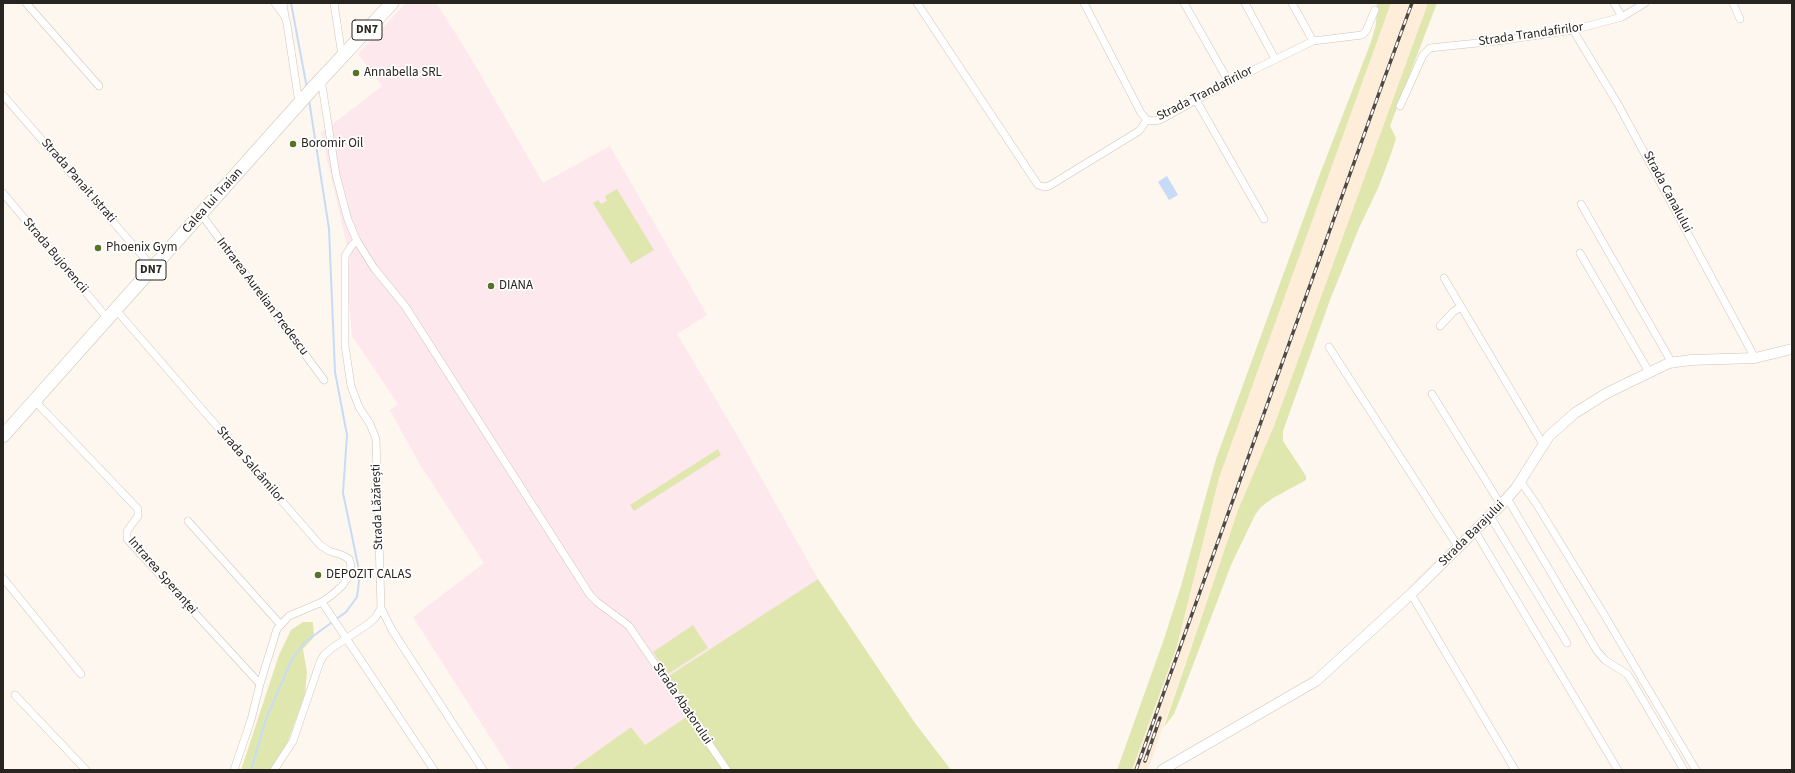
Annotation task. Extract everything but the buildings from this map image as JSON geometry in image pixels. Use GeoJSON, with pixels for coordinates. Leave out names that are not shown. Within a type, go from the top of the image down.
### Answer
{"type":"FeatureCollection","features":[{"type":"Feature","properties":{"kind":"highway","name":"Calea lui Traian"},"geometry":{"type":"LineString","coordinates":[[3,436],[301,101],[392,3]]}},
{"type":"Feature","properties":{"kind":"street"},"geometry":{"type":"LineString","coordinates":[[26,3],[99,86]]}},
{"type":"Feature","properties":{"kind":"street"},"geometry":{"type":"LineString","coordinates":[[275,3],[285,17]]}},
{"type":"Feature","properties":{"kind":"street"},"geometry":{"type":"LineString","coordinates":[[283,3],[301,101]]}},
{"type":"Feature","properties":{"kind":"street"},"geometry":{"type":"LineString","coordinates":[[334,3],[342,56]]}},
{"type":"Feature","properties":{"kind":"street"},"geometry":{"type":"LineString","coordinates":[[917,3],[1038,185],[1044,187],[1049,186],[1139,131],[1145,125],[1147,120]]}},
{"type":"Feature","properties":{"kind":"street","name":"Strada Trandafirilor"},"geometry":{"type":"LineString","coordinates":[[1084,3],[1141,113],[1147,120],[1160,120],[1229,82],[1313,41],[1362,36],[1366,31],[1375,10]]}},
{"type":"Feature","properties":{"kind":"street"},"geometry":{"type":"LineString","coordinates":[[1184,3],[1229,82]]}},
{"type":"Feature","properties":{"kind":"street"},"geometry":{"type":"LineString","coordinates":[[1245,3],[1275,59]]}},
{"type":"Feature","properties":{"kind":"street"},"geometry":{"type":"LineString","coordinates":[[1292,3],[1313,41]]}},
{"type":"Feature","properties":{"kind":"street"},"geometry":{"type":"LineString","coordinates":[[1614,3],[1622,16]]}},
{"type":"Feature","properties":{"kind":"street","name":"Strada Trandafirilor"},"geometry":{"type":"LineString","coordinates":[[1400,106],[1423,55],[1430,48],[1497,41],[1573,30],[1608,22],[1645,3]]}},
{"type":"Feature","properties":{"kind":"street"},"geometry":{"type":"LineString","coordinates":[[1733,3],[1740,19]]}},
{"type":"Feature","properties":{"kind":"street","name":"Strada Canalului"},"geometry":{"type":"LineString","coordinates":[[1573,30],[1619,106],[1755,358]]}},
{"type":"Feature","properties":{"kind":"street","name":"Strada Abatorului"},"geometry":{"type":"LineString","coordinates":[[321,79],[336,175],[348,220],[357,241],[374,268],[405,306],[590,595],[629,626],[727,770]]}},
{"type":"Feature","properties":{"kind":"street","name":"Strada Panait Istrati"},"geometry":{"type":"LineString","coordinates":[[3,94],[153,268]]}},
{"type":"Feature","properties":{"kind":"street"},"geometry":{"type":"LineString","coordinates":[[1196,100],[1264,219]]}},
{"type":"Feature","properties":{"kind":"street","name":"Strada Bujorencii"},"geometry":{"type":"LineString","coordinates":[[3,193],[112,314]]}},
{"type":"Feature","properties":{"kind":"street"},"geometry":{"type":"LineString","coordinates":[[1581,204],[1672,363]]}},
{"type":"Feature","properties":{"kind":"street","name":"Intrarea Aurelian Predescu"},"geometry":{"type":"LineString","coordinates":[[201,214],[324,380]]}},
{"type":"Feature","properties":{"kind":"street","name":"Strada Lăzărești"},"geometry":{"type":"LineString","coordinates":[[357,241],[352,245],[345,256],[346,356],[351,386],[359,407],[370,424],[376,439],[381,608]]}},
{"type":"Feature","properties":{"kind":"street"},"geometry":{"type":"LineString","coordinates":[[1580,253],[1649,372]]}},
{"type":"Feature","properties":{"kind":"street"},"geometry":{"type":"LineString","coordinates":[[1444,278],[1543,444]]}},
{"type":"Feature","properties":{"kind":"street"},"geometry":{"type":"LineString","coordinates":[[1440,326],[1453,312],[1461,307]]}},
{"type":"Feature","properties":{"kind":"street","name":"Strada Salcâmilor"},"geometry":{"type":"LineString","coordinates":[[112,314],[320,545],[329,551],[342,555],[348,559],[351,565],[348,577],[342,586],[322,602]]}},
{"type":"Feature","properties":{"kind":"street"},"geometry":{"type":"LineString","coordinates":[[1329,347],[1459,548]]}},
{"type":"Feature","properties":{"kind":"street","name":"Strada Barajului"},"geometry":{"type":"LineString","coordinates":[[1162,770],[1316,681],[1411,594],[1504,502],[1530,468],[1543,444],[1575,413],[1607,393],[1649,372],[1672,363],[1691,360],[1755,358],[1792,349]]}},
{"type":"Feature","properties":{"kind":"street"},"geometry":{"type":"LineString","coordinates":[[1432,394],[1504,502],[1597,651],[1605,660],[1627,674],[1634,683],[1684,770]]}},
{"type":"Feature","properties":{"kind":"street","name":"Intrarea Speranței"},"geometry":{"type":"LineString","coordinates":[[35,401],[138,509],[138,516],[127,531],[127,539],[260,684]]}},
{"type":"Feature","properties":{"kind":"street"},"geometry":{"type":"LineString","coordinates":[[1520,482],[1537,506],[1605,616],[1696,770]]}},
{"type":"Feature","properties":{"kind":"street"},"geometry":{"type":"LineString","coordinates":[[1490,516],[1567,643]]}},
{"type":"Feature","properties":{"kind":"street"},"geometry":{"type":"LineString","coordinates":[[188,520],[280,624]]}},
{"type":"Feature","properties":{"kind":"street"},"geometry":{"type":"LineString","coordinates":[[1475,531],[1618,770]]}},
{"type":"Feature","properties":{"kind":"street"},"geometry":{"type":"LineString","coordinates":[[3,578],[81,674]]}},
{"type":"Feature","properties":{"kind":"street"},"geometry":{"type":"LineString","coordinates":[[1411,594],[1515,770]]}},
{"type":"Feature","properties":{"kind":"street"},"geometry":{"type":"LineString","coordinates":[[234,770],[251,720],[260,684],[277,629],[289,616],[322,602],[339,625],[434,770]]}},
{"type":"Feature","properties":{"kind":"street"},"geometry":{"type":"LineString","coordinates":[[276,769],[288,750],[299,727],[320,662],[332,648],[375,618],[381,608]]}},
{"type":"Feature","properties":{"kind":"street"},"geometry":{"type":"LineString","coordinates":[[381,608],[392,630],[483,770]]}},
{"type":"Feature","properties":{"kind":"street"},"geometry":{"type":"LineString","coordinates":[[15,696],[86,770]]}},
{"type":"Feature","properties":{"kind":"shaded area"},"geometry":{"type":"Polygon","coordinates":[[[406,3],[436,3],[465,48],[543,183],[610,146],[707,315],[677,334],[737,435],[818,579],[667,677],[692,713],[645,745],[631,727],[571,770],[511,770],[413,617],[484,563],[419,463],[390,410],[398,404],[352,336],[347,281],[350,259],[321,133],[382,86],[358,54],[406,3]]]}},
{"type":"Feature","properties":{"kind":"shaded area"},"geometry":{"type":"Polygon","coordinates":[[[1391,3],[1428,3],[1274,426],[1238,510],[1148,770],[1132,770],[1177,646],[1219,478],[1391,3]]]}},
{"type":"Feature","properties":{"kind":"green space"},"geometry":{"type":"Polygon","coordinates":[[[1377,3],[1391,3],[1219,478],[1177,646],[1132,770],[1117,770],[1164,639],[1181,586],[1216,459],[1318,179],[1371,42],[1376,24],[1377,3]]]}},
{"type":"Feature","properties":{"kind":"green space"},"geometry":{"type":"Polygon","coordinates":[[[1428,3],[1437,3],[1390,126],[1396,138],[1392,151],[1379,186],[1359,228],[1330,300],[1283,431],[1283,441],[1306,476],[1306,480],[1273,498],[1261,507],[1255,515],[1231,565],[1174,714],[1164,727],[1238,510],[1274,426],[1428,3]]]}},
{"type":"Feature","properties":{"kind":"green space"},"geometry":{"type":"Polygon","coordinates":[[[617,189],[654,250],[631,264],[593,203],[598,200],[601,204],[607,201],[605,196],[617,189]]]}},
{"type":"Feature","properties":{"kind":"green space"},"geometry":{"type":"Polygon","coordinates":[[[718,449],[721,455],[634,511],[630,505],[718,449]]]}},
{"type":"Feature","properties":{"kind":"green space"},"geometry":{"type":"Polygon","coordinates":[[[818,579],[915,723],[951,770],[571,770],[631,727],[645,745],[692,713],[667,677],[818,579]]]}},
{"type":"Feature","properties":{"kind":"green space"},"geometry":{"type":"Polygon","coordinates":[[[303,622],[313,622],[314,637],[303,649],[307,672],[305,694],[287,744],[270,770],[241,770],[279,655],[291,630],[303,622]]]}},
{"type":"Feature","properties":{"kind":"green space"},"geometry":{"type":"Polygon","coordinates":[[[693,625],[708,648],[668,674],[653,652],[693,625]]]}},
{"type":"Feature","properties":{"kind":"water"},"geometry":{"type":"Polygon","coordinates":[[[1167,176],[1178,195],[1169,200],[1158,182],[1167,176]]]}},
{"type":"Feature","properties":{"kind":"waterway"},"geometry":{"type":"LineString","coordinates":[[291,3],[307,88]]}},
{"type":"Feature","properties":{"kind":"waterway"},"geometry":{"type":"LineString","coordinates":[[251,770],[266,719],[292,659],[305,642],[346,612],[357,597],[359,581],[358,565],[343,493],[347,435],[335,372],[329,229],[309,100]]}},
{"type":"Feature","properties":{"kind":"railway"},"geometry":{"type":"LineString","coordinates":[[1136,770],[1412,3]]}},
{"type":"Feature","properties":{"kind":"railway"},"geometry":{"type":"LineString","coordinates":[[1145,761],[1160,718]]}},
{"type":"Feature","properties":{"kind":"place","name":"Annabella SRL"},"geometry":{"type":"Point","coordinates":[356,73]}},
{"type":"Feature","properties":{"kind":"place","name":"Boromir Oil"},"geometry":{"type":"Point","coordinates":[293,144]}},
{"type":"Feature","properties":{"kind":"place","name":"Phoenix Gym"},"geometry":{"type":"Point","coordinates":[98,248]}},
{"type":"Feature","properties":{"kind":"place","name":"DIANA"},"geometry":{"type":"Point","coordinates":[491,286]}},
{"type":"Feature","properties":{"kind":"place","name":"DEPOZIT CALAS"},"geometry":{"type":"Point","coordinates":[318,575]}}]}
